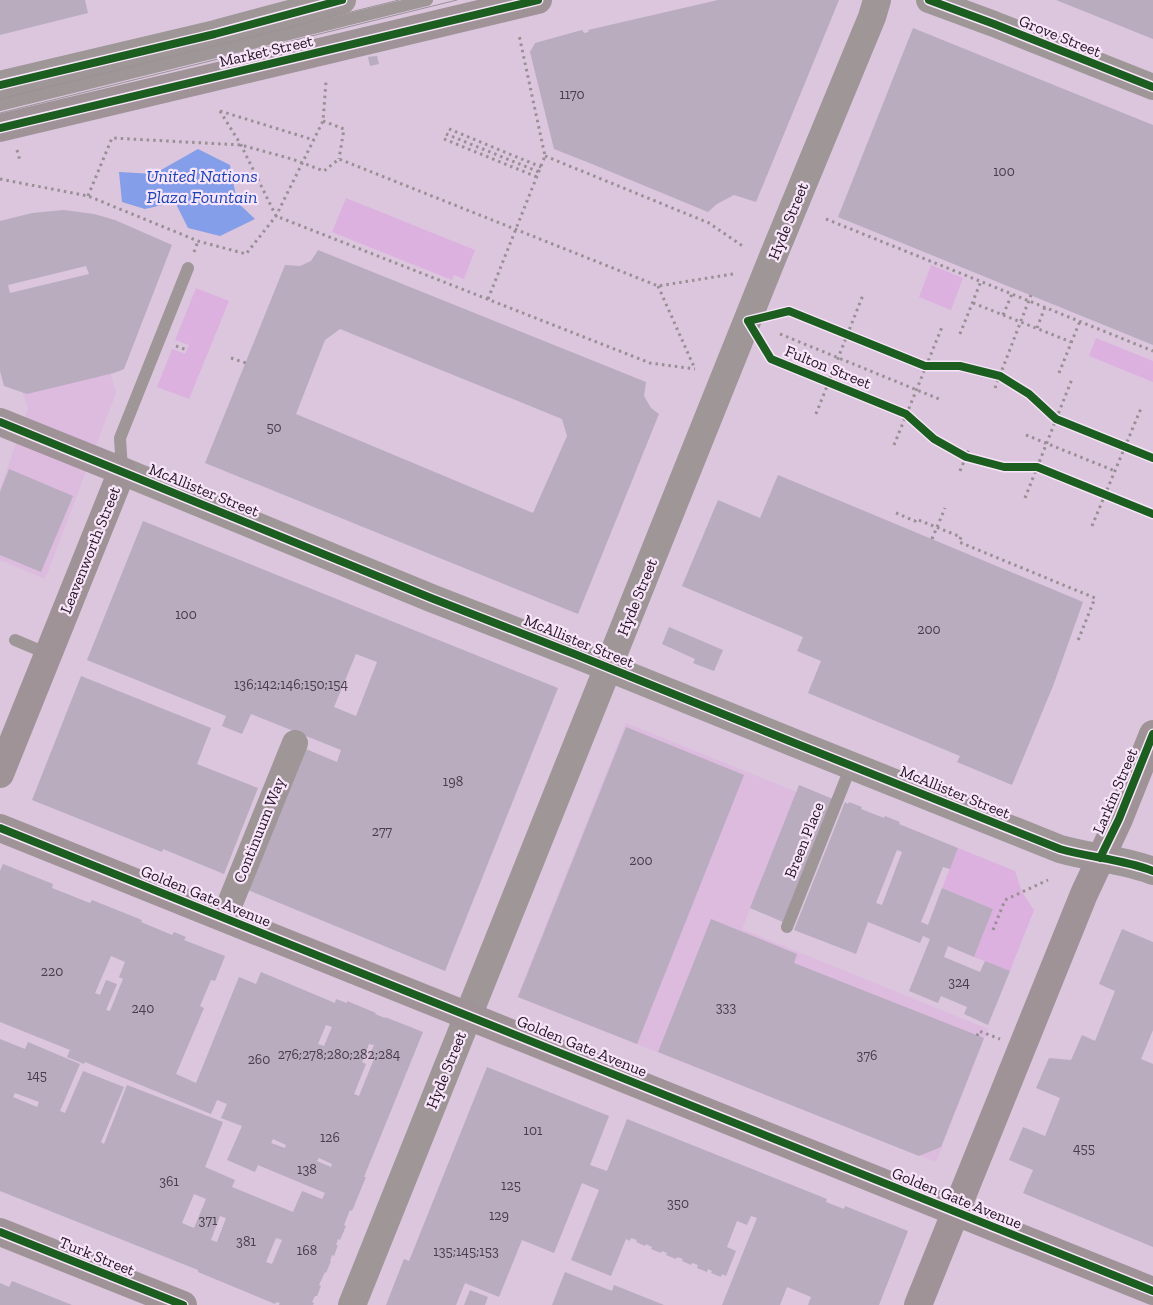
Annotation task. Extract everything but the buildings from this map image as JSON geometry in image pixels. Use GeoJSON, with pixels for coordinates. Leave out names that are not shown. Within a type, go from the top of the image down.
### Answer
{"type":"FeatureCollection","features":[{"type":"Feature","properties":{"kind":"main road","name":"Market Street"},"geometry":{"type":"LineString","coordinates":[[0,128],[538,0]]}},
{"type":"Feature","properties":{"kind":"main road","name":"McAllister Street"},"geometry":{"type":"LineString","coordinates":[[0,422],[122,471]]}},
{"type":"Feature","properties":{"kind":"main road","name":"Leavenworth Street"},"geometry":{"type":"LineString","coordinates":[[0,774],[122,471]]}},
{"type":"Feature","properties":{"kind":"main road","name":"Larkin Street"},"geometry":{"type":"LineString","coordinates":[[918,1305],[1084,894],[1119,819],[1153,734]]}},
{"type":"Feature","properties":{"kind":"main road","name":"Golden Gate Avenue"},"geometry":{"type":"LineString","coordinates":[[0,828],[1153,1291]]}},
{"type":"Feature","properties":{"kind":"main road","name":"Turk Street"},"geometry":{"type":"LineString","coordinates":[[0,1232],[183,1305]]}},
{"type":"Feature","properties":{"kind":"street","name":"Market Street"},"geometry":{"type":"LineString","coordinates":[[0,85],[215,34],[342,0]]}},
{"type":"Feature","properties":{"kind":"street","name":"Hyde Street"},"geometry":{"type":"LineString","coordinates":[[352,1305],[776,250],[872,17],[877,0]]}},
{"type":"Feature","properties":{"kind":"street","name":"Grove Street"},"geometry":{"type":"LineString","coordinates":[[929,0],[1153,87]]}},
{"type":"Feature","properties":{"kind":"street","name":"McAllister Street"},"geometry":{"type":"LineString","coordinates":[[122,471],[431,598],[608,667],[1060,849],[1076,854],[1128,863],[1153,871]]}},
{"type":"Feature","properties":{"kind":"street","name":"Continuum Way"},"geometry":{"type":"LineString","coordinates":[[224,918],[295,743]]}},
{"type":"Feature","properties":{"kind":"lane","name":"Market Street"},"geometry":{"type":"LineString","coordinates":[[0,105],[427,0]]}},
{"type":"Feature","properties":{"kind":"lane","name":"Leavenworth Street"},"geometry":{"type":"LineString","coordinates":[[122,471],[120,438],[188,268]]}},
{"type":"Feature","properties":{"kind":"lane"},"geometry":{"type":"LineString","coordinates":[[15,640],[48,654]]}},
{"type":"Feature","properties":{"kind":"lane","name":"Breen Place"},"geometry":{"type":"LineString","coordinates":[[787,927],[851,766]]}},
{"type":"Feature","properties":{"kind":"path"},"geometry":{"type":"LineString","coordinates":[[488,299],[545,156],[518,35]]}},
{"type":"Feature","properties":{"kind":"path"},"geometry":{"type":"LineString","coordinates":[[0,179],[88,196],[198,241],[246,254],[276,216],[323,121],[326,82]]}},
{"type":"Feature","properties":{"kind":"path"},"geometry":{"type":"LineString","coordinates":[[314,140],[220,111],[242,145],[276,216],[650,363],[695,369],[658,286]]}},
{"type":"Feature","properties":{"kind":"path"},"geometry":{"type":"LineString","coordinates":[[88,196],[112,138],[242,145],[292,159],[324,171],[339,159],[344,129],[323,121]]}},
{"type":"Feature","properties":{"kind":"path"},"geometry":{"type":"LineString","coordinates":[[449,129],[541,167]]}},
{"type":"Feature","properties":{"kind":"path"},"geometry":{"type":"LineString","coordinates":[[446,134],[539,172]]}},
{"type":"Feature","properties":{"kind":"path"},"geometry":{"type":"LineString","coordinates":[[444,139],[537,177]]}},
{"type":"Feature","properties":{"kind":"path"},"geometry":{"type":"LineString","coordinates":[[545,156],[709,223],[744,248]]}},
{"type":"Feature","properties":{"kind":"path"},"geometry":{"type":"LineString","coordinates":[[339,159],[658,286],[732,274]]}},
{"type":"Feature","properties":{"kind":"path"},"geometry":{"type":"LineString","coordinates":[[826,219],[1153,351]]}},
{"type":"Feature","properties":{"kind":"path"},"geometry":{"type":"LineString","coordinates":[[960,334],[981,281]]}},
{"type":"Feature","properties":{"kind":"path"},"geometry":{"type":"LineString","coordinates":[[1003,315],[1012,294]]}},
{"type":"Feature","properties":{"kind":"path"},"geometry":{"type":"LineString","coordinates":[[816,414],[863,295]]}},
{"type":"Feature","properties":{"kind":"path"},"geometry":{"type":"LineString","coordinates":[[995,388],[996,375],[1031,296]]}},
{"type":"Feature","properties":{"kind":"path"},"geometry":{"type":"LineString","coordinates":[[972,303],[1071,342]]}},
{"type":"Feature","properties":{"kind":"path"},"geometry":{"type":"LineString","coordinates":[[1037,328],[1045,307]]}},
{"type":"Feature","properties":{"kind":"path"},"geometry":{"type":"LineString","coordinates":[[1059,373],[1080,321]]}},
{"type":"Feature","properties":{"kind":"path"},"geometry":{"type":"LineString","coordinates":[[894,445],[903,413],[916,389],[942,327]]}},
{"type":"Feature","properties":{"kind":"path"},"geometry":{"type":"LineString","coordinates":[[839,332],[856,338]]}},
{"type":"Feature","properties":{"kind":"path"},"geometry":{"type":"LineString","coordinates":[[780,334],[939,398]]}},
{"type":"Feature","properties":{"kind":"path"},"geometry":{"type":"LineString","coordinates":[[231,358],[246,364]]}},
{"type":"Feature","properties":{"kind":"path"},"geometry":{"type":"LineString","coordinates":[[917,363],[925,366],[934,366]]}},
{"type":"Feature","properties":{"kind":"path"},"geometry":{"type":"LineString","coordinates":[[996,375],[1007,380]]}},
{"type":"Feature","properties":{"kind":"path"},"geometry":{"type":"LineString","coordinates":[[1025,498],[1033,467],[1047,443],[1072,379]]}},
{"type":"Feature","properties":{"kind":"path"},"geometry":{"type":"LineString","coordinates":[[1092,526],[1115,471],[1128,448],[1142,406]]}},
{"type":"Feature","properties":{"kind":"path"},"geometry":{"type":"LineString","coordinates":[[903,413],[913,420]]}},
{"type":"Feature","properties":{"kind":"path"},"geometry":{"type":"LineString","coordinates":[[1049,413],[1056,419],[1065,422]]}},
{"type":"Feature","properties":{"kind":"path"},"geometry":{"type":"LineString","coordinates":[[1026,435],[1115,471]]}},
{"type":"Feature","properties":{"kind":"path"},"geometry":{"type":"LineString","coordinates":[[1116,444],[1128,448]]}},
{"type":"Feature","properties":{"kind":"path"},"geometry":{"type":"LineString","coordinates":[[960,471],[970,447]]}},
{"type":"Feature","properties":{"kind":"path"},"geometry":{"type":"LineString","coordinates":[[958,452],[966,457],[975,459]]}},
{"type":"Feature","properties":{"kind":"path"},"geometry":{"type":"LineString","coordinates":[[1033,467],[1046,470]]}},
{"type":"Feature","properties":{"kind":"path"},"geometry":{"type":"LineString","coordinates":[[1096,491],[1113,498]]}},
{"type":"Feature","properties":{"kind":"path"},"geometry":{"type":"LineString","coordinates":[[932,539],[945,508]]}},
{"type":"Feature","properties":{"kind":"path"},"geometry":{"type":"LineString","coordinates":[[896,513],[961,537],[959,542],[1095,598],[1077,643]]}},
{"type":"Feature","properties":{"kind":"path"},"geometry":{"type":"LineString","coordinates":[[993,930],[1005,900],[1048,880]]}},
{"type":"Feature","properties":{"kind":"path"},"geometry":{"type":"LineString","coordinates":[[978,1036],[979,1031],[986,1033]]}},
{"type":"Feature","properties":{"kind":"shaded area"},"geometry":{"type":"Polygon","coordinates":[[[346,198],[475,250],[464,279],[454,275],[452,280],[332,232],[346,198]]]}},
{"type":"Feature","properties":{"kind":"shaded area"},"geometry":{"type":"Polygon","coordinates":[[[931,265],[963,278],[951,310],[919,297],[931,265]]]}},
{"type":"Feature","properties":{"kind":"shaded area"},"geometry":{"type":"Polygon","coordinates":[[[86,286],[116,393],[45,579],[0,560],[0,489],[28,409],[0,317],[86,286]]]}},
{"type":"Feature","properties":{"kind":"shaded area"},"geometry":{"type":"Polygon","coordinates":[[[196,288],[229,301],[189,399],[157,387],[172,349],[185,354],[189,345],[175,340],[196,288]]]}},
{"type":"Feature","properties":{"kind":"shaded area"},"geometry":{"type":"Polygon","coordinates":[[[1096,338],[1153,361],[1153,382],[1089,356],[1096,338]]]}},
{"type":"Feature","properties":{"kind":"shaded area"},"geometry":{"type":"Polygon","coordinates":[[[626,723],[797,792],[742,929],[988,1029],[936,1162],[517,997],[626,723]]]}},
{"type":"Feature","properties":{"kind":"shaded area"},"geometry":{"type":"Polygon","coordinates":[[[958,848],[1015,871],[1022,892],[1034,910],[1010,971],[974,957],[993,909],[942,888],[958,848]]]}},
{"type":"Feature","properties":{"kind":"water","name":"United Nations Plaza Fountain"},"geometry":{"type":"Polygon","coordinates":[[[198,149],[230,165],[237,202],[255,219],[220,236],[188,228],[175,202],[145,209],[122,202],[119,172],[154,174],[198,149]]]}},
{"type":"Feature","properties":{"kind":"tram line"},"geometry":{"type":"LineString","coordinates":[[0,99],[399,0]]}},
{"type":"Feature","properties":{"kind":"tram line"},"geometry":{"type":"LineString","coordinates":[[0,113],[457,0]]}},
{"type":"Feature","properties":{"kind":"cycle path"},"geometry":{"type":"LineString","coordinates":[[0,85],[215,34],[342,0]]}},
{"type":"Feature","properties":{"kind":"cycle path"},"geometry":{"type":"LineString","coordinates":[[0,128],[538,0]]}},
{"type":"Feature","properties":{"kind":"cycle path"},"geometry":{"type":"LineString","coordinates":[[929,0],[1153,87]]}},
{"type":"Feature","properties":{"kind":"cycle path","name":"Fulton Street"},"geometry":{"type":"LineString","coordinates":[[1153,458],[1056,419],[1029,394],[1000,376],[960,366],[925,366],[789,311],[748,321],[771,359],[906,414],[934,439],[966,457],[1004,467],[1037,467],[1153,514]]}},
{"type":"Feature","properties":{"kind":"cycle path"},"geometry":{"type":"LineString","coordinates":[[0,422],[431,598],[1060,849],[1130,864],[1153,871]]}},
{"type":"Feature","properties":{"kind":"cycle path"},"geometry":{"type":"LineString","coordinates":[[1100,858],[1119,819],[1153,734]]}},
{"type":"Feature","properties":{"kind":"cycle path"},"geometry":{"type":"LineString","coordinates":[[0,828],[1153,1291]]}},
{"type":"Feature","properties":{"kind":"cycle path"},"geometry":{"type":"LineString","coordinates":[[0,1232],[183,1305]]}}]}
